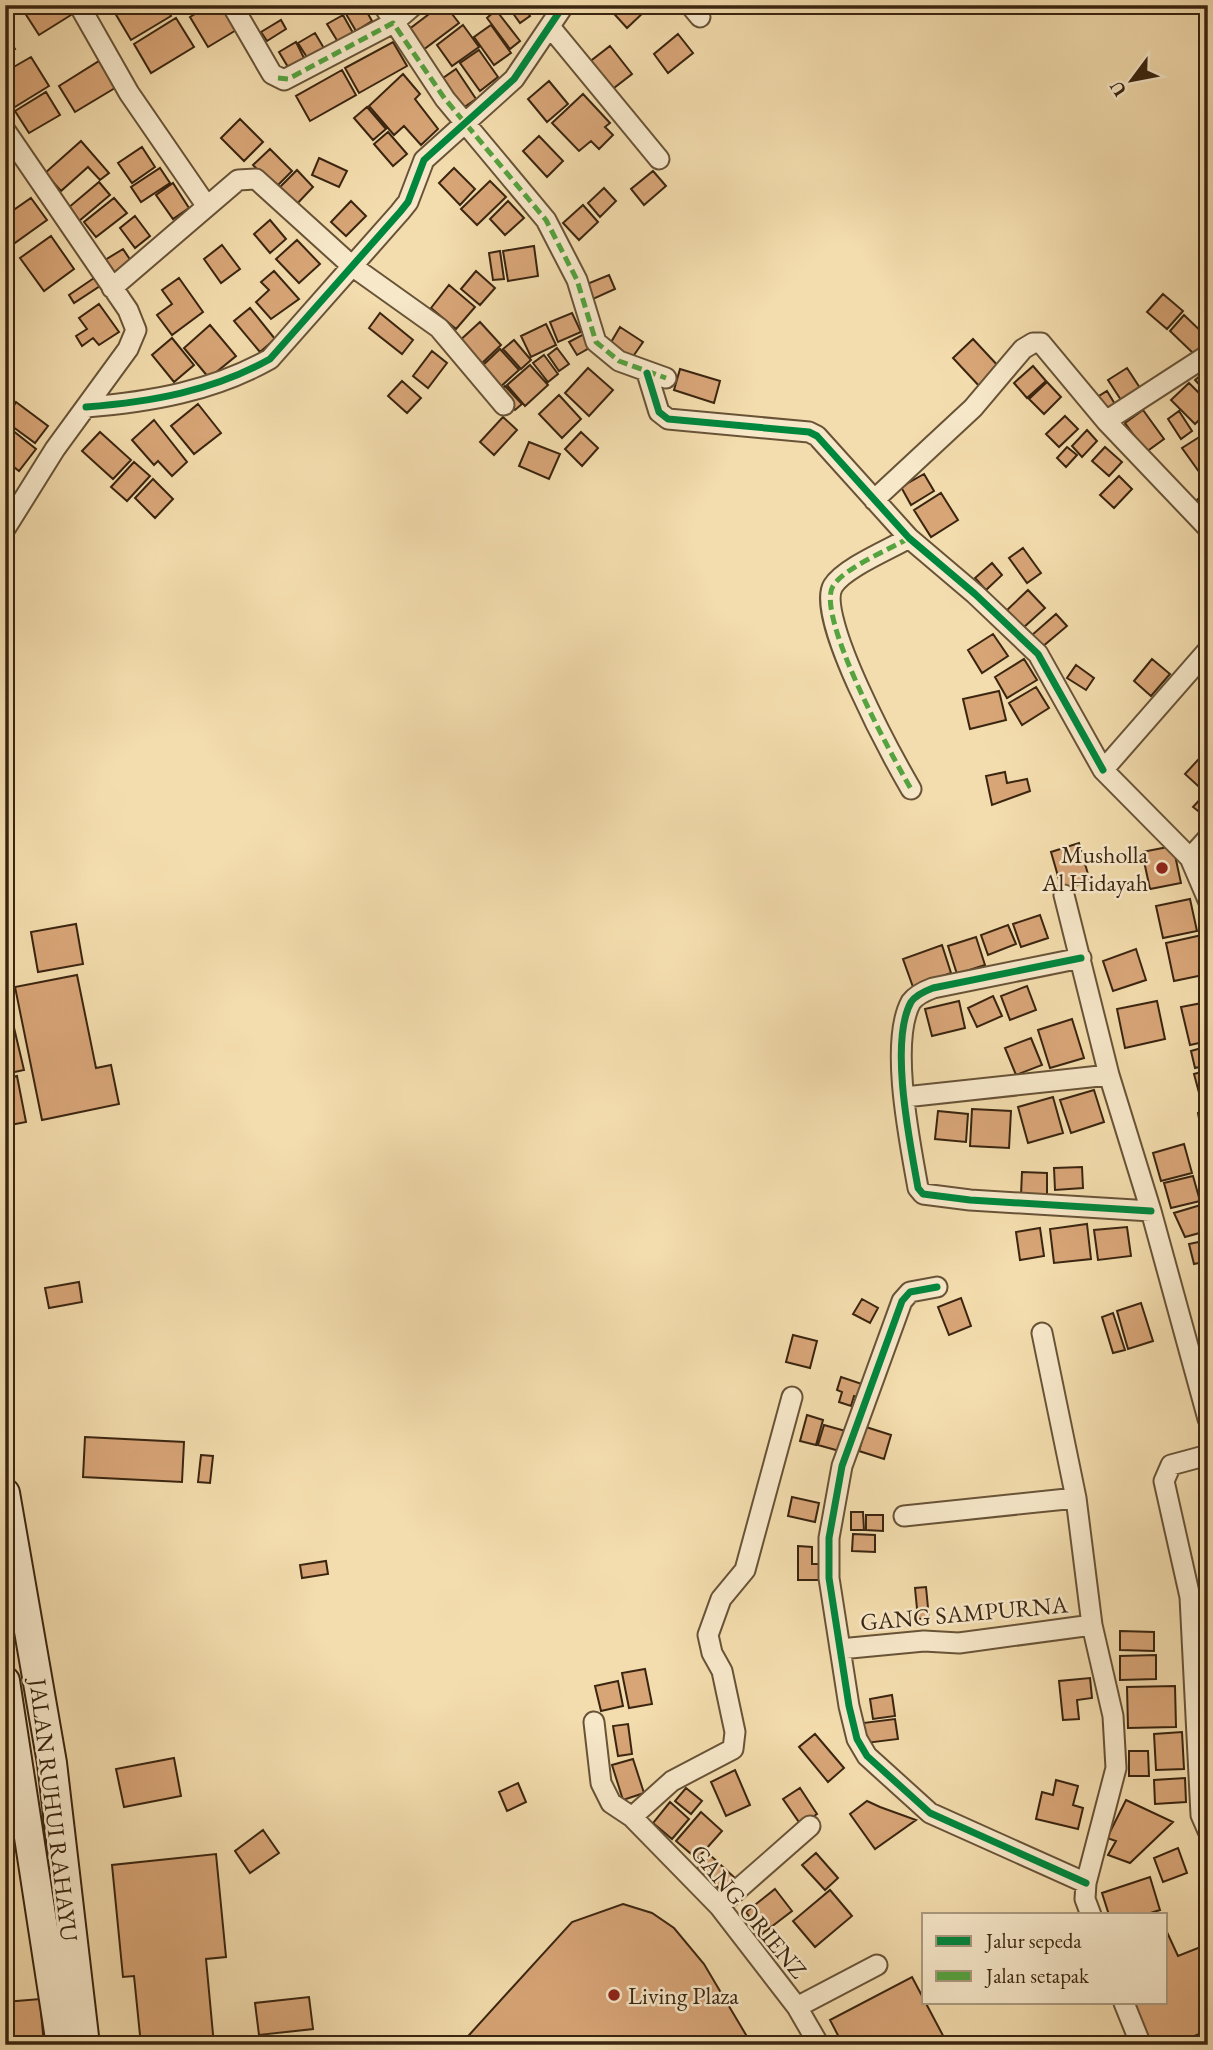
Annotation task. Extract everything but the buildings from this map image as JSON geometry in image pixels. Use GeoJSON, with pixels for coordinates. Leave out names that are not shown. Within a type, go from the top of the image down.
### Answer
{"type":"FeatureCollection","features":[{"type":"Feature","properties":{"kind":"main road","name":"JALAN RUHUI RAHAYU"},"geometry":{"type":"LineString","coordinates":[[5,1493],[52,1763],[85,2045]]}},
{"type":"Feature","properties":{"kind":"main road","name":"JALAN RUHUI RAHAYU"},"geometry":{"type":"LineString","coordinates":[[5,1681],[61,2045]]}},
{"type":"Feature","properties":{"kind":"street"},"geometry":{"type":"LineString","coordinates":[[79,5],[130,93],[206,205]]}},
{"type":"Feature","properties":{"kind":"street"},"geometry":{"type":"LineString","coordinates":[[232,5],[272,74],[288,79],[393,23],[414,5]]}},
{"type":"Feature","properties":{"kind":"street"},"geometry":{"type":"LineString","coordinates":[[383,5],[444,99],[546,220],[577,280],[596,342],[619,361],[666,378]]}},
{"type":"Feature","properties":{"kind":"street"},"geometry":{"type":"LineString","coordinates":[[86,407],[153,401],[248,371],[270,359],[408,202],[424,160],[464,121],[514,79],[564,5]]}},
{"type":"Feature","properties":{"kind":"street"},"geometry":{"type":"LineString","coordinates":[[551,27],[659,159]]}},
{"type":"Feature","properties":{"kind":"street"},"geometry":{"type":"LineString","coordinates":[[5,130],[134,319],[136,330],[128,349],[5,529]]}},
{"type":"Feature","properties":{"kind":"street"},"geometry":{"type":"LineString","coordinates":[[112,288],[238,180],[256,179],[352,266],[439,328],[504,405]]}},
{"type":"Feature","properties":{"kind":"street"},"geometry":{"type":"LineString","coordinates":[[874,500],[973,408],[1023,349],[1033,343],[1041,343],[1106,421],[1208,528]]}},
{"type":"Feature","properties":{"kind":"street"},"geometry":{"type":"LineString","coordinates":[[1106,421],[1208,355]]}},
{"type":"Feature","properties":{"kind":"street"},"geometry":{"type":"LineString","coordinates":[[647,373],[659,412],[664,417],[809,432],[825,443],[909,538],[975,594],[1038,654],[1103,770],[1168,839],[1190,858],[1208,900]]}},
{"type":"Feature","properties":{"kind":"street"},"geometry":{"type":"LineString","coordinates":[[909,538],[841,578],[832,587],[830,600],[848,663],[911,789]]}},
{"type":"Feature","properties":{"kind":"street"},"geometry":{"type":"LineString","coordinates":[[1103,770],[1208,650]]}},
{"type":"Feature","properties":{"kind":"street"},"geometry":{"type":"LineString","coordinates":[[1190,858],[1208,838]]}},
{"type":"Feature","properties":{"kind":"street"},"geometry":{"type":"LineString","coordinates":[[1064,895],[1109,1075],[1151,1211],[1208,1419]]}},
{"type":"Feature","properties":{"kind":"street"},"geometry":{"type":"LineString","coordinates":[[1081,958],[933,988],[913,999],[905,1016],[900,1059],[917,1185],[923,1194],[970,1200],[1151,1211]]}},
{"type":"Feature","properties":{"kind":"street"},"geometry":{"type":"LineString","coordinates":[[905,1097],[1109,1075]]}},
{"type":"Feature","properties":{"kind":"street","name":"GANG SAMPURNA"},"geometry":{"type":"LineString","coordinates":[[936,1287],[910,1292],[902,1301],[842,1465],[829,1538],[830,1578],[857,1739],[867,1756],[881,1771],[930,1814],[1086,1883]]}},
{"type":"Feature","properties":{"kind":"street","name":"GANG SAMPURNA"},"geometry":{"type":"LineString","coordinates":[[1042,1333],[1076,1498],[1092,1625],[1113,1716],[1116,1768],[1086,1883],[1085,1899],[1090,1913]]}},
{"type":"Feature","properties":{"kind":"street"},"geometry":{"type":"LineString","coordinates":[[632,1817],[672,1781],[733,1749],[734,1732],[722,1671],[712,1653],[708,1635],[721,1599],[745,1570],[792,1396]]}},
{"type":"Feature","properties":{"kind":"street"},"geometry":{"type":"LineString","coordinates":[[1208,1455],[1171,1465],[1164,1481],[1190,1597],[1201,1815],[1208,1831]]}},
{"type":"Feature","properties":{"kind":"street"},"geometry":{"type":"LineString","coordinates":[[904,1516],[1076,1498]]}},
{"type":"Feature","properties":{"kind":"street","name":"GANG SAMPURNA"},"geometry":{"type":"LineString","coordinates":[[840,1648],[924,1641],[959,1643],[1092,1625]]}},
{"type":"Feature","properties":{"kind":"street","name":"GANG ORIENZ"},"geometry":{"type":"LineString","coordinates":[[594,1721],[601,1783],[611,1803],[632,1817],[719,1906],[797,2007],[819,2045]]}},
{"type":"Feature","properties":{"kind":"street"},"geometry":{"type":"LineString","coordinates":[[719,1906],[810,1826]]}},
{"type":"Feature","properties":{"kind":"street"},"geometry":{"type":"LineString","coordinates":[[797,2007],[877,1965]]}},
{"type":"Feature","properties":{"kind":"street"},"geometry":{"type":"LineString","coordinates":[[1124,2004],[1141,2045]]}},
{"type":"Feature","properties":{"kind":"marked path"},"geometry":{"type":"LineString","coordinates":[[278,78],[288,79],[393,23],[445,99],[546,220],[577,280],[596,342],[619,361],[666,378]]}},
{"type":"Feature","properties":{"kind":"marked path"},"geometry":{"type":"LineString","coordinates":[[909,538],[847,572],[833,586],[830,602],[835,626],[858,687],[911,789]]}},
{"type":"Feature","properties":{"kind":"cycle path"},"geometry":{"type":"LineString","coordinates":[[86,407],[181,393],[226,379],[270,359],[408,202],[424,160],[514,79],[564,5]]}},
{"type":"Feature","properties":{"kind":"cycle path"},"geometry":{"type":"LineString","coordinates":[[647,373],[659,412],[668,419],[809,432],[817,436],[909,538],[975,594],[1038,654],[1103,770]]}},
{"type":"Feature","properties":{"kind":"cycle path"},"geometry":{"type":"LineString","coordinates":[[1081,958],[933,988],[918,995],[911,1002],[905,1020],[901,1067],[906,1120],[918,1188],[923,1194],[970,1200],[1151,1211]]}},
{"type":"Feature","properties":{"kind":"cycle path"},"geometry":{"type":"LineString","coordinates":[[937,1287],[910,1292],[902,1301],[842,1466],[829,1538],[829,1578],[849,1706],[857,1739],[867,1756],[930,1813],[1086,1883]]}},
{"type":"Feature","properties":{"kind":"place","name":"Musholla Al Hidayah"},"geometry":{"type":"Point","coordinates":[1162,868]}},
{"type":"Feature","properties":{"kind":"place","name":"Living Plaza"},"geometry":{"type":"Point","coordinates":[614,1995]}}]}
